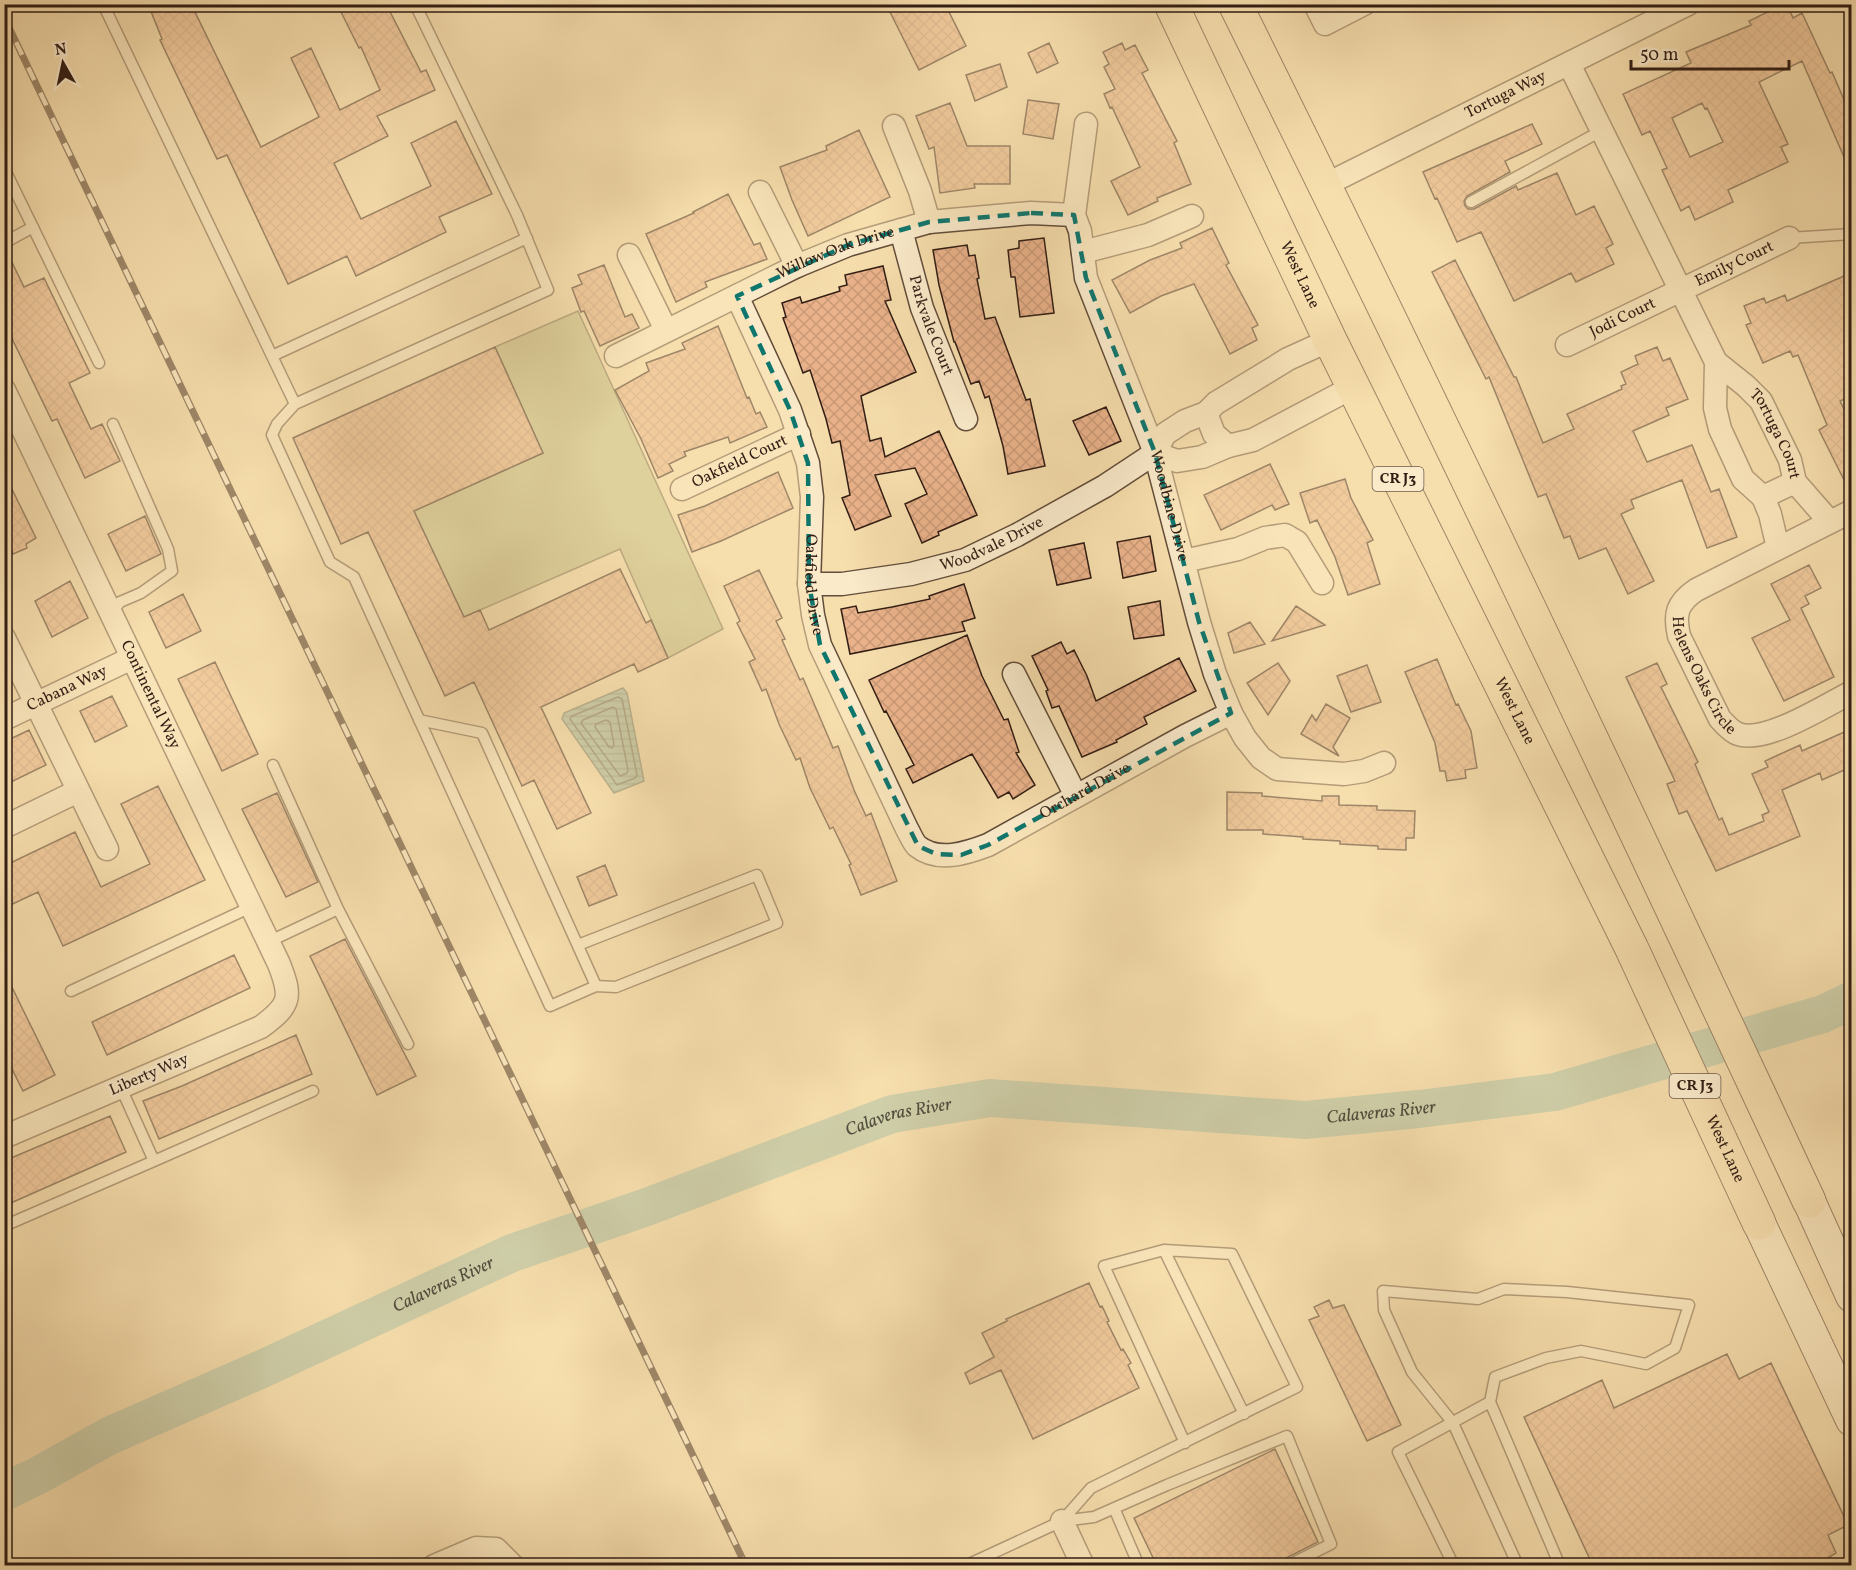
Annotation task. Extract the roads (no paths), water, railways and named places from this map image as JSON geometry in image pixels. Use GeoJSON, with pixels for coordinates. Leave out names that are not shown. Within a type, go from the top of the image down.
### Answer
{"type":"FeatureCollection","features":[{"type":"Feature","properties":{"kind":"main road","name":"West Lane"},"geometry":{"type":"LineString","coordinates":[[1171,4],[1330,340],[1632,950],[1848,1409]]}},
{"type":"Feature","properties":{"kind":"main road"},"geometry":{"type":"LineString","coordinates":[[1235,4],[1548,645],[1809,1201],[1851,1296]]}},
{"type":"Feature","properties":{"kind":"street"},"geometry":{"type":"LineString","coordinates":[[1315,4],[1325,24],[1364,4]]}},
{"type":"Feature","properties":{"kind":"street","name":"Tortuga Way"},"geometry":{"type":"LineString","coordinates":[[1325,185],[1569,64],[1674,8]]}},
{"type":"Feature","properties":{"kind":"street","name":"Tortuga Court"},"geometry":{"type":"LineString","coordinates":[[1569,64],[1716,362],[1761,401],[1790,460],[1795,482],[1763,497],[1743,479],[1719,429],[1715,408],[1716,362]]}},
{"type":"Feature","properties":{"kind":"street","name":"Woodbine Drive"},"geometry":{"type":"LineString","coordinates":[[1086,124],[1074,215],[1080,231],[1086,278],[1155,453],[1199,622],[1215,674],[1230,712],[1245,738],[1262,758],[1277,769],[1344,774],[1364,771],[1384,763]]}},
{"type":"Feature","properties":{"kind":"street"},"geometry":{"type":"LineString","coordinates":[[894,126],[920,191],[929,222]]}},
{"type":"Feature","properties":{"kind":"street"},"geometry":{"type":"LineString","coordinates":[[760,192],[797,266]]}},
{"type":"Feature","properties":{"kind":"street","name":"Willow Oak Drive"},"geometry":{"type":"LineString","coordinates":[[616,356],[797,266],[848,245],[929,222],[1031,213],[1074,215]]}},
{"type":"Feature","properties":{"kind":"street"},"geometry":{"type":"LineString","coordinates":[[1083,252],[1148,235],[1191,216]]}},
{"type":"Feature","properties":{"kind":"street","name":"Parkvale Court"},"geometry":{"type":"LineString","coordinates":[[901,231],[922,308],[966,419]]}},
{"type":"Feature","properties":{"kind":"street","name":"Emily Court"},"geometry":{"type":"LineString","coordinates":[[1679,291],[1789,238]]}},
{"type":"Feature","properties":{"kind":"street"},"geometry":{"type":"LineString","coordinates":[[629,255],[666,330]]}},
{"type":"Feature","properties":{"kind":"street","name":"Jodi Court"},"geometry":{"type":"LineString","coordinates":[[1567,345],[1679,291]]}},
{"type":"Feature","properties":{"kind":"street","name":"Oakfield Drive"},"geometry":{"type":"LineString","coordinates":[[737,296],[799,434],[808,463],[812,497],[809,584],[820,645],[906,829],[918,846],[936,854]]}},
{"type":"Feature","properties":{"kind":"street","name":"Woodvale Drive"},"geometry":{"type":"LineString","coordinates":[[809,584],[842,584],[911,574],[965,560],[1017,535],[1105,486],[1155,453],[1165,434],[1185,421],[1206,413],[1216,403],[1288,359],[1330,340]]}},
{"type":"Feature","properties":{"kind":"street"},"geometry":{"type":"LineString","coordinates":[[1155,453],[1177,461],[1202,457],[1228,446],[1253,440],[1353,387]]}},
{"type":"Feature","properties":{"kind":"street","name":"Continental Way"},"geometry":{"type":"LineString","coordinates":[[4,390],[268,942],[287,985],[286,1002]]}},
{"type":"Feature","properties":{"kind":"street"},"geometry":{"type":"LineString","coordinates":[[1206,413],[1214,434],[1228,446]]}},
{"type":"Feature","properties":{"kind":"street","name":"Oakfield Court"},"geometry":{"type":"LineString","coordinates":[[682,489],[799,434]]}},
{"type":"Feature","properties":{"kind":"street"},"geometry":{"type":"LineString","coordinates":[[1795,482],[1830,522]]}},
{"type":"Feature","properties":{"kind":"street"},"geometry":{"type":"LineString","coordinates":[[1763,497],[1770,514],[1778,548]]}},
{"type":"Feature","properties":{"kind":"street","name":"Helens Oaks Circle"},"geometry":{"type":"LineString","coordinates":[[1851,512],[1696,590],[1684,598],[1678,608],[1676,622],[1679,636],[1720,719],[1728,728],[1740,734],[1754,735],[1774,732],[1851,692]]}},
{"type":"Feature","properties":{"kind":"street"},"geometry":{"type":"LineString","coordinates":[[1184,561],[1238,549],[1265,538],[1286,535],[1297,542],[1322,583]]}},
{"type":"Feature","properties":{"kind":"street"},"geometry":{"type":"LineString","coordinates":[[4,638],[107,849]]}},
{"type":"Feature","properties":{"kind":"street","name":"Cabana Way"},"geometry":{"type":"LineString","coordinates":[[4,719],[132,658]]}},
{"type":"Feature","properties":{"kind":"street"},"geometry":{"type":"LineString","coordinates":[[1014,674],[1076,796]]}},
{"type":"Feature","properties":{"kind":"street","name":"Orchard Drive"},"geometry":{"type":"LineString","coordinates":[[936,854],[961,855],[988,845],[1230,712]]}},
{"type":"Feature","properties":{"kind":"street"},"geometry":{"type":"LineString","coordinates":[[4,827],[78,791]]}},
{"type":"Feature","properties":{"kind":"street","name":"Liberty Way"},"geometry":{"type":"LineString","coordinates":[[4,1137],[261,1026],[274,1018],[286,1002]]}},
{"type":"Feature","properties":{"kind":"street"},"geometry":{"type":"LineString","coordinates":[[1062,1521],[1083,1566]]}},
{"type":"Feature","properties":{"kind":"street"},"geometry":{"type":"LineString","coordinates":[[434,1566],[476,1548],[496,1549],[513,1566]]}},
{"type":"Feature","properties":{"kind":"lane"},"geometry":{"type":"LineString","coordinates":[[103,4],[295,404]]}},
{"type":"Feature","properties":{"kind":"lane"},"geometry":{"type":"LineString","coordinates":[[415,4],[527,238],[549,290],[295,404],[277,424],[272,435],[330,562],[354,577],[550,1006],[596,986],[616,987],[777,923],[758,875],[578,945]]}},
{"type":"Feature","properties":{"kind":"lane"},"geometry":{"type":"LineString","coordinates":[[1471,202],[1602,132]]}},
{"type":"Feature","properties":{"kind":"lane"},"geometry":{"type":"LineString","coordinates":[[4,168],[99,363]]}},
{"type":"Feature","properties":{"kind":"lane"},"geometry":{"type":"LineString","coordinates":[[4,243],[33,227]]}},
{"type":"Feature","properties":{"kind":"lane"},"geometry":{"type":"LineString","coordinates":[[1789,238],[1851,234]]}},
{"type":"Feature","properties":{"kind":"lane"},"geometry":{"type":"LineString","coordinates":[[272,356],[527,238]]}},
{"type":"Feature","properties":{"kind":"lane"},"geometry":{"type":"LineString","coordinates":[[111,613],[120,602],[141,593],[172,571],[168,549],[113,424]]}},
{"type":"Feature","properties":{"kind":"lane"},"geometry":{"type":"LineString","coordinates":[[419,720],[482,734],[596,986]]}},
{"type":"Feature","properties":{"kind":"lane"},"geometry":{"type":"LineString","coordinates":[[273,765],[338,909],[408,1044]]}},
{"type":"Feature","properties":{"kind":"lane"},"geometry":{"type":"LineString","coordinates":[[71,991],[251,907]]}},
{"type":"Feature","properties":{"kind":"lane"},"geometry":{"type":"LineString","coordinates":[[268,942],[338,909]]}},
{"type":"Feature","properties":{"kind":"lane"},"geometry":{"type":"LineString","coordinates":[[120,1088],[154,1161]]}},
{"type":"Feature","properties":{"kind":"lane"},"geometry":{"type":"LineString","coordinates":[[4,1226],[313,1091]]}},
{"type":"Feature","properties":{"kind":"lane"},"geometry":{"type":"LineString","coordinates":[[1164,1250],[1244,1414]]}},
{"type":"Feature","properties":{"kind":"lane"},"geometry":{"type":"LineString","coordinates":[[1062,1521],[1091,1488],[1185,1443],[1297,1387],[1232,1254],[1164,1250],[1104,1266],[1185,1443]]}},
{"type":"Feature","properties":{"kind":"lane"},"geometry":{"type":"LineString","coordinates":[[1518,1566],[1453,1423],[1412,1372],[1384,1310],[1383,1291],[1478,1299],[1504,1289],[1567,1292],[1689,1305],[1675,1348],[1646,1364],[1581,1351],[1546,1358],[1495,1377],[1491,1402],[1560,1566]]}},
{"type":"Feature","properties":{"kind":"lane"},"geometry":{"type":"LineString","coordinates":[[1454,1566],[1398,1452],[1491,1402]]}},
{"type":"Feature","properties":{"kind":"lane"},"geometry":{"type":"LineString","coordinates":[[965,1566],[1062,1521],[1094,1517],[1287,1436],[1331,1544],[1287,1566]]}},
{"type":"Feature","properties":{"kind":"lane"},"geometry":{"type":"LineString","coordinates":[[1114,1508],[1139,1566]]}},
{"type":"Feature","properties":{"kind":"water"},"geometry":{"type":"Polygon","coordinates":[[[623,688],[627,693],[644,781],[614,793],[562,719],[564,713],[623,688]]]}},
{"type":"Feature","properties":{"kind":"waterway","name":"Calaveras River"},"geometry":{"type":"LineString","coordinates":[[4,1492],[109,1436],[262,1369],[512,1253],[644,1208],[892,1114],[990,1098],[1305,1120],[1419,1109],[1555,1092],[1823,1014],[1852,1000]]}},
{"type":"Feature","properties":{"kind":"railway"},"geometry":{"type":"LineString","coordinates":[[4,17],[746,1566]]}}]}
